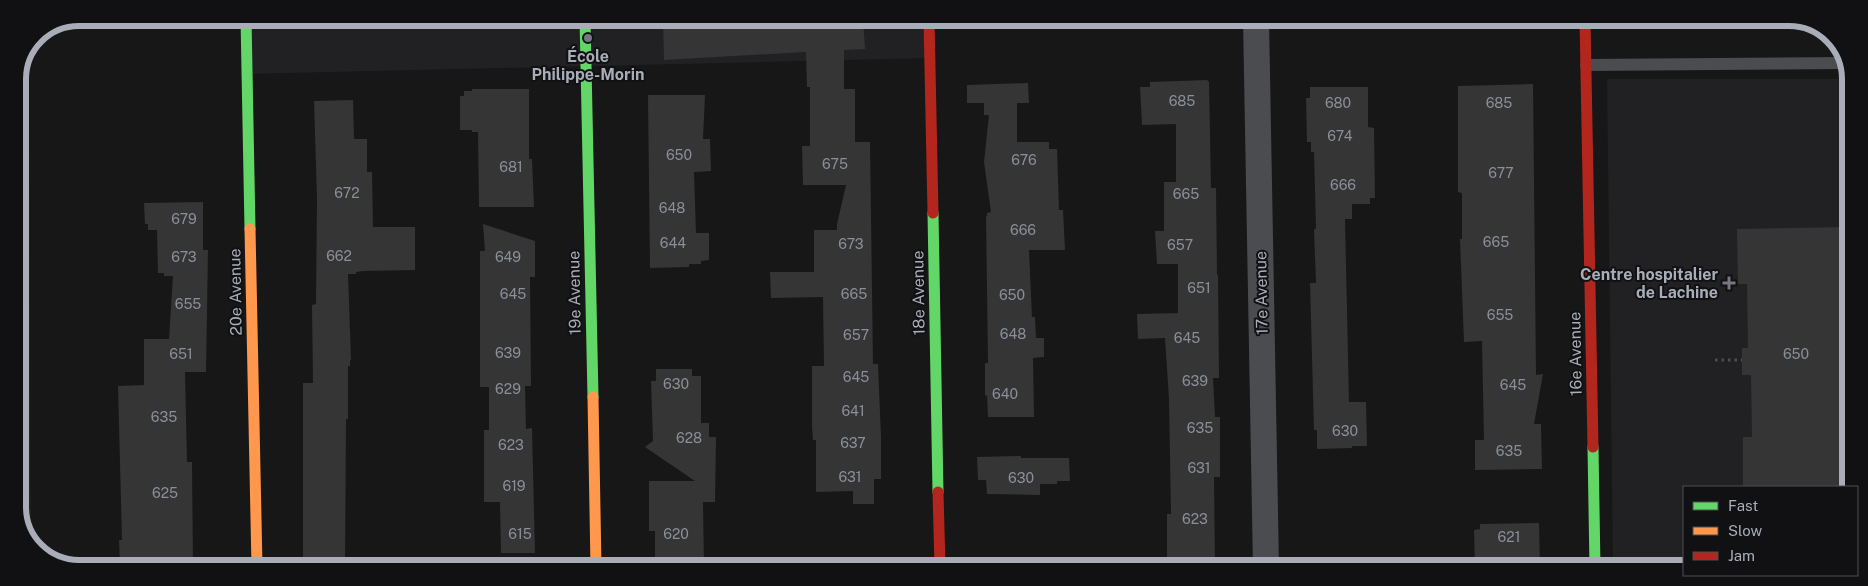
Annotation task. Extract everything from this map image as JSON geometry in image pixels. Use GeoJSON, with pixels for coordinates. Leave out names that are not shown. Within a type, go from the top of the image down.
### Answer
{"type":"FeatureCollection","features":[{"type":"Feature","properties":{"kind":"street","name":"20e Avenue"},"geometry":{"type":"LineString","coordinates":[[246,26],[257,560]]}},
{"type":"Feature","properties":{"kind":"street","name":"19e Avenue"},"geometry":{"type":"LineString","coordinates":[[585,26],[596,560]]}},
{"type":"Feature","properties":{"kind":"street","name":"18e Avenue"},"geometry":{"type":"LineString","coordinates":[[929,26],[940,560]]}},
{"type":"Feature","properties":{"kind":"street","name":"17e Avenue"},"geometry":{"type":"LineString","coordinates":[[1256,26],[1266,560]]}},
{"type":"Feature","properties":{"kind":"street","name":"16e Avenue"},"geometry":{"type":"LineString","coordinates":[[1585,26],[1595,560]]}},
{"type":"Feature","properties":{"kind":"lane"},"geometry":{"type":"LineString","coordinates":[[1586,66],[1839,63]]}},
{"type":"Feature","properties":{"kind":"path"},"geometry":{"type":"LineString","coordinates":[[1715,360],[1742,360]]}},
{"type":"Feature","properties":{"kind":"shaded area","name":"École Philippe-Morin"},"geometry":{"type":"Polygon","coordinates":[[[246,26],[928,26],[930,58],[247,74],[246,26]]]}},
{"type":"Feature","properties":{"kind":"shaded area"},"geometry":{"type":"Polygon","coordinates":[[[27,72],[29,72],[31,528],[26,510],[26,80],[27,72]]]}},
{"type":"Feature","properties":{"kind":"shaded area","name":"Centre hospitalier de Lachine"},"geometry":{"type":"Polygon","coordinates":[[[1607,79],[1842,79],[1842,486],[1683,486],[1683,560],[1613,560],[1607,79]]]}},
{"type":"Feature","properties":{"kind":"building"},"geometry":{"type":"Polygon","coordinates":[[[663,26],[864,26],[865,49],[844,50],[844,89],[855,89],[855,142],[870,142],[873,364],[878,364],[881,437],[881,479],[874,479],[874,504],[853,504],[853,491],[816,492],[816,440],[813,440],[812,426],[812,366],[824,366],[823,297],[771,298],[770,272],[814,272],[814,230],[837,230],[846,185],[803,185],[802,146],[810,146],[810,87],[807,87],[806,52],[664,60],[663,26]]]}},
{"type":"Feature","properties":{"kind":"building"},"geometry":{"type":"Polygon","coordinates":[[[1207,80],[1209,82],[1211,188],[1216,188],[1218,275],[1219,378],[1213,378],[1215,417],[1220,417],[1220,477],[1214,477],[1215,560],[1167,560],[1167,514],[1171,514],[1169,399],[1165,338],[1138,339],[1137,314],[1178,313],[1178,264],[1157,264],[1155,231],[1164,231],[1164,182],[1176,182],[1176,124],[1142,125],[1140,87],[1150,87],[1150,82],[1207,80]]]}},
{"type":"Feature","properties":{"kind":"building"},"geometry":{"type":"Polygon","coordinates":[[[1028,83],[1029,103],[1017,103],[1017,142],[1049,142],[1049,149],[1057,149],[1059,210],[1063,210],[1065,250],[1029,250],[1032,317],[1035,317],[1036,338],[1044,338],[1044,357],[1033,358],[1034,417],[988,417],[987,395],[985,396],[985,363],[988,363],[986,216],[987,213],[991,212],[984,162],[989,115],[984,115],[984,103],[967,103],[967,85],[1028,83]]]}},
{"type":"Feature","properties":{"kind":"building"},"geometry":{"type":"Polygon","coordinates":[[[1533,84],[1536,375],[1543,374],[1534,424],[1541,424],[1542,469],[1475,470],[1475,440],[1484,440],[1482,341],[1464,342],[1460,239],[1462,239],[1462,193],[1458,192],[1458,86],[1533,84]]]}},
{"type":"Feature","properties":{"kind":"building"},"geometry":{"type":"Polygon","coordinates":[[[1310,87],[1368,87],[1368,127],[1374,128],[1375,198],[1370,198],[1370,204],[1352,204],[1352,219],[1345,219],[1349,402],[1366,402],[1367,446],[1317,449],[1317,430],[1314,430],[1310,283],[1316,283],[1314,152],[1311,152],[1311,142],[1307,142],[1306,98],[1310,98],[1310,87]]]}},
{"type":"Feature","properties":{"kind":"building"},"geometry":{"type":"Polygon","coordinates":[[[472,89],[529,89],[529,159],[532,159],[534,207],[479,207],[478,132],[460,130],[460,96],[464,96],[464,91],[472,91],[472,89]]]}},
{"type":"Feature","properties":{"kind":"building"},"geometry":{"type":"Polygon","coordinates":[[[648,95],[705,95],[703,139],[710,139],[711,171],[694,172],[696,233],[709,233],[709,260],[701,261],[701,264],[689,264],[689,267],[650,268],[648,95]]]}},
{"type":"Feature","properties":{"kind":"building"},"geometry":{"type":"Polygon","coordinates":[[[353,100],[354,139],[367,139],[367,172],[372,172],[373,227],[415,227],[415,270],[363,271],[356,272],[356,274],[348,274],[351,360],[350,366],[348,366],[348,419],[346,419],[345,560],[303,560],[303,383],[313,383],[312,305],[316,304],[317,199],[314,101],[353,100]]]}},
{"type":"Feature","properties":{"kind":"building"},"geometry":{"type":"Polygon","coordinates":[[[203,202],[203,250],[208,250],[206,372],[185,372],[187,462],[192,462],[193,560],[120,560],[119,540],[122,540],[118,386],[144,385],[144,339],[169,339],[173,276],[164,276],[164,273],[158,273],[157,230],[148,230],[148,224],[145,224],[144,203],[203,202]]]}},
{"type":"Feature","properties":{"kind":"building"},"geometry":{"type":"Polygon","coordinates":[[[483,224],[535,241],[535,277],[530,277],[531,386],[525,386],[526,429],[532,428],[535,553],[501,553],[500,502],[484,502],[484,430],[489,430],[489,387],[480,387],[480,251],[485,251],[483,224]]]}},
{"type":"Feature","properties":{"kind":"building"},"geometry":{"type":"Polygon","coordinates":[[[1842,227],[1842,486],[1743,486],[1743,437],[1752,437],[1751,375],[1742,375],[1742,348],[1748,348],[1747,284],[1738,284],[1737,229],[1842,227]]]}},
{"type":"Feature","properties":{"kind":"building"},"geometry":{"type":"Polygon","coordinates":[[[656,369],[692,369],[692,376],[701,376],[701,423],[709,423],[709,437],[716,437],[715,502],[703,502],[704,560],[655,560],[655,531],[649,531],[649,481],[695,481],[645,447],[653,441],[651,381],[656,381],[656,369]]]}},
{"type":"Feature","properties":{"kind":"building"},"geometry":{"type":"Polygon","coordinates":[[[1021,456],[1021,458],[1069,458],[1070,481],[1057,481],[1057,484],[1040,484],[1040,495],[987,494],[986,480],[978,480],[977,457],[1021,456]]]}},
{"type":"Feature","properties":{"kind":"building"},"geometry":{"type":"Polygon","coordinates":[[[1539,523],[1540,560],[1475,560],[1474,530],[1480,529],[1480,524],[1539,523]]]}},
{"type":"Feature","properties":{"kind":"traffic: fast"},"geometry":{"type":"LineString","coordinates":[[246,26],[250,229]]}},
{"type":"Feature","properties":{"kind":"traffic: fast"},"geometry":{"type":"LineString","coordinates":[[585,26],[593,397]]}},
{"type":"Feature","properties":{"kind":"traffic: fast"},"geometry":{"type":"LineString","coordinates":[[933,213],[938,492]]}},
{"type":"Feature","properties":{"kind":"traffic: fast"},"geometry":{"type":"LineString","coordinates":[[1593,447],[1595,560]]}},
{"type":"Feature","properties":{"kind":"traffic: slow"},"geometry":{"type":"LineString","coordinates":[[250,229],[257,560]]}},
{"type":"Feature","properties":{"kind":"traffic: slow"},"geometry":{"type":"LineString","coordinates":[[593,397],[596,560]]}},
{"type":"Feature","properties":{"kind":"traffic: jam"},"geometry":{"type":"LineString","coordinates":[[929,26],[933,213]]}},
{"type":"Feature","properties":{"kind":"traffic: jam"},"geometry":{"type":"LineString","coordinates":[[1585,26],[1593,447]]}},
{"type":"Feature","properties":{"kind":"traffic: jam"},"geometry":{"type":"LineString","coordinates":[[938,492],[940,560]]}},
{"type":"Feature","properties":{"kind":"place","name":"École Philippe-Morin"},"geometry":{"type":"Point","coordinates":[588,38]}},
{"type":"Feature","properties":{"kind":"place","name":"Centre hospitalier de Lachine"},"geometry":{"type":"Point","coordinates":[1729,283]}}]}
